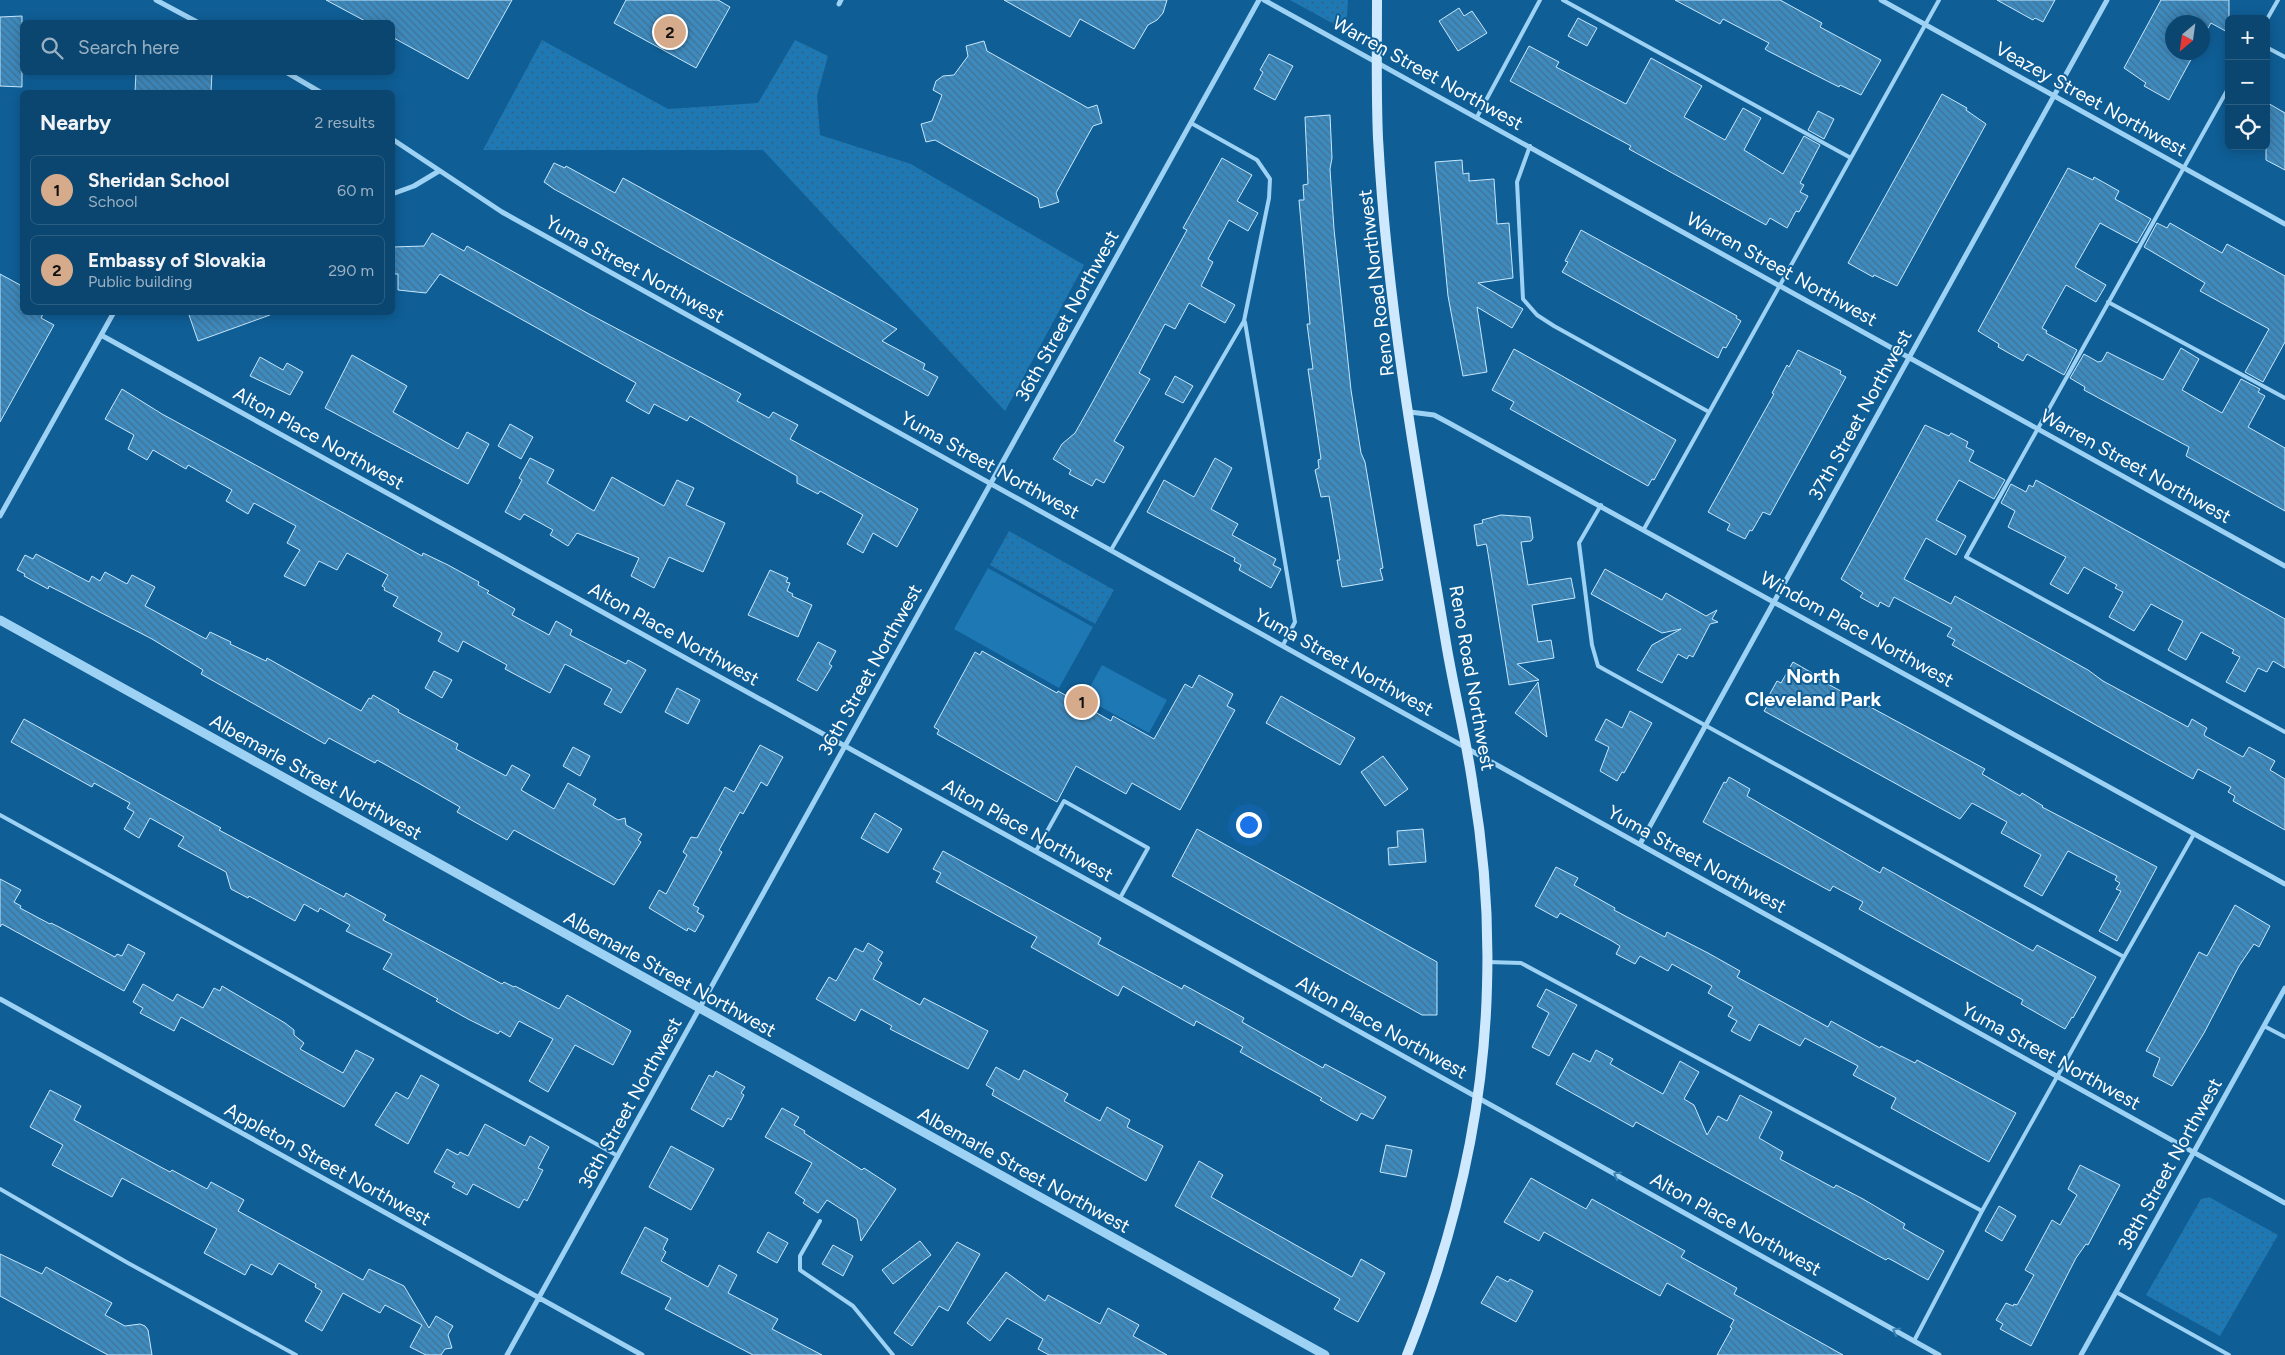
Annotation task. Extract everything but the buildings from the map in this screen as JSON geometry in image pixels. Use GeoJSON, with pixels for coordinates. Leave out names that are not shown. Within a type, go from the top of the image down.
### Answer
{"type":"FeatureCollection","features":[{"type":"Feature","properties":{"kind":"main road","name":"Reno Road Northwest"},"geometry":{"type":"LineString","coordinates":[[1377,0],[1378,136],[1390,274],[1445,637],[1466,748],[1483,865],[1488,962],[1487,1008],[1478,1097],[1464,1175],[1452,1227],[1437,1277],[1407,1355]]}},
{"type":"Feature","properties":{"kind":"street"},"geometry":{"type":"LineString","coordinates":[[156,0],[193,20]]}},
{"type":"Feature","properties":{"kind":"street","name":"36th Street Northwest"},"geometry":{"type":"LineString","coordinates":[[507,1355],[1259,0]]}},
{"type":"Feature","properties":{"kind":"street","name":"Warren Street Northwest"},"geometry":{"type":"LineString","coordinates":[[1264,0],[2285,566]]}},
{"type":"Feature","properties":{"kind":"street","name":"Veazey Street Northwest"},"geometry":{"type":"LineString","coordinates":[[1881,0],[2285,224]]}},
{"type":"Feature","properties":{"kind":"street","name":"37th Street Northwest"},"geometry":{"type":"LineString","coordinates":[[1640,844],[2107,0]]}},
{"type":"Feature","properties":{"kind":"street"},"geometry":{"type":"LineString","coordinates":[[291,75],[317,90]]}},
{"type":"Feature","properties":{"kind":"street","name":"Yuma Street Northwest"},"geometry":{"type":"LineString","coordinates":[[395,141],[502,212],[2285,1204]]}},
{"type":"Feature","properties":{"kind":"street"},"geometry":{"type":"LineString","coordinates":[[395,193],[414,186],[439,171]]}},
{"type":"Feature","properties":{"kind":"street"},"geometry":{"type":"LineString","coordinates":[[0,516],[112,315]]}},
{"type":"Feature","properties":{"kind":"street","name":"Alton Place Northwest"},"geometry":{"type":"LineString","coordinates":[[101,335],[1036,851],[1939,1355]]}},
{"type":"Feature","properties":{"kind":"street","name":"Windom Place Northwest"},"geometry":{"type":"LineString","coordinates":[[1410,412],[1434,415],[1601,504],[2285,884]]}},
{"type":"Feature","properties":{"kind":"street","name":"Albemarle Street Northwest"},"geometry":{"type":"LineString","coordinates":[[0,620],[1325,1355]]}},
{"type":"Feature","properties":{"kind":"street","name":"38th Street Northwest"},"geometry":{"type":"LineString","coordinates":[[2081,1355],[2285,988]]}},
{"type":"Feature","properties":{"kind":"street","name":"Appleton Street Northwest"},"geometry":{"type":"LineString","coordinates":[[0,999],[642,1355]]}},
{"type":"Feature","properties":{"kind":"lane"},"geometry":{"type":"LineString","coordinates":[[1477,117],[1540,0]]}},
{"type":"Feature","properties":{"kind":"lane"},"geometry":{"type":"LineString","coordinates":[[1563,0],[1851,158]]}},
{"type":"Feature","properties":{"kind":"lane"},"geometry":{"type":"LineString","coordinates":[[1644,529],[1939,0]]}},
{"type":"Feature","properties":{"kind":"lane"},"geometry":{"type":"LineString","coordinates":[[2269,15],[2278,0]]}},
{"type":"Feature","properties":{"kind":"lane"},"geometry":{"type":"LineString","coordinates":[[2270,49],[2285,57]]}},
{"type":"Feature","properties":{"kind":"lane"},"geometry":{"type":"LineString","coordinates":[[2225,94],[1966,557],[2285,732]]}},
{"type":"Feature","properties":{"kind":"lane"},"geometry":{"type":"LineString","coordinates":[[1111,550],[1244,321],[1269,198],[1270,179],[1257,160],[1191,123]]}},
{"type":"Feature","properties":{"kind":"lane"},"geometry":{"type":"LineString","coordinates":[[1530,146],[1517,182],[1523,299],[1537,315],[1554,326],[1709,412]]}},
{"type":"Feature","properties":{"kind":"lane"},"geometry":{"type":"LineString","coordinates":[[2108,302],[2285,398]]}},
{"type":"Feature","properties":{"kind":"lane"},"geometry":{"type":"LineString","coordinates":[[1244,321],[1294,622],[1282,645]]}},
{"type":"Feature","properties":{"kind":"lane"},"geometry":{"type":"LineString","coordinates":[[1601,504],[1579,543],[1592,645],[1598,666],[1706,724],[2124,957]]}},
{"type":"Feature","properties":{"kind":"lane"},"geometry":{"type":"LineString","coordinates":[[1036,851],[1064,801],[1073,805],[1148,848],[1120,898]]}},
{"type":"Feature","properties":{"kind":"lane"},"geometry":{"type":"LineString","coordinates":[[0,815],[618,1156]]}},
{"type":"Feature","properties":{"kind":"lane"},"geometry":{"type":"LineString","coordinates":[[1914,1341],[1982,1211],[2194,834]]}},
{"type":"Feature","properties":{"kind":"lane"},"geometry":{"type":"LineString","coordinates":[[1488,962],[1520,963],[1982,1211]]}},
{"type":"Feature","properties":{"kind":"lane"},"geometry":{"type":"LineString","coordinates":[[2264,1026],[2285,1037]]}},
{"type":"Feature","properties":{"kind":"lane"},"geometry":{"type":"LineString","coordinates":[[0,1189],[128,1264],[296,1355]]}},
{"type":"Feature","properties":{"kind":"lane"},"geometry":{"type":"LineString","coordinates":[[820,1221],[800,1256],[800,1270],[853,1306],[893,1355]]}},
{"type":"Feature","properties":{"kind":"lane"},"geometry":{"type":"LineString","coordinates":[[2116,1292],[2229,1355]]}},
{"type":"Feature","properties":{"kind":"shaded area"},"geometry":{"type":"Polygon","coordinates":[[[1290,0],[1348,0],[1347,16],[1341,28],[1290,0]]]}},
{"type":"Feature","properties":{"kind":"shaded area"},"geometry":{"type":"Polygon","coordinates":[[[542,40],[668,109],[758,103],[795,40],[828,56],[817,96],[820,135],[911,164],[1084,265],[1005,411],[763,150],[483,150],[542,40]]]}},
{"type":"Feature","properties":{"kind":"shaded area"},"geometry":{"type":"Polygon","coordinates":[[[1009,531],[1114,590],[1095,624],[990,565],[1009,531]]]}},
{"type":"Feature","properties":{"kind":"shaded area"},"geometry":{"type":"Polygon","coordinates":[[[988,568],[1093,627],[1059,688],[954,629],[988,568]]]}},
{"type":"Feature","properties":{"kind":"shaded area"},"geometry":{"type":"Polygon","coordinates":[[[1102,665],[1167,700],[1149,733],[1084,698],[1102,665]]]}},
{"type":"Feature","properties":{"kind":"shaded area"},"geometry":{"type":"Polygon","coordinates":[[[2209,1197],[2278,1235],[2220,1336],[2146,1295],[2201,1199],[2209,1197]]]}},
{"type":"Feature","properties":{"kind":"place","name":"Embassy of Slovakia"},"geometry":{"type":"Point","coordinates":[670,32]}},
{"type":"Feature","properties":{"kind":"place","name":"Sheridan School"},"geometry":{"type":"Point","coordinates":[1082,702]}},
{"type":"Feature","properties":{"kind":"district","name":"North Cleveland Park"},"geometry":{"type":"Point","coordinates":[1813,688]}}]}
